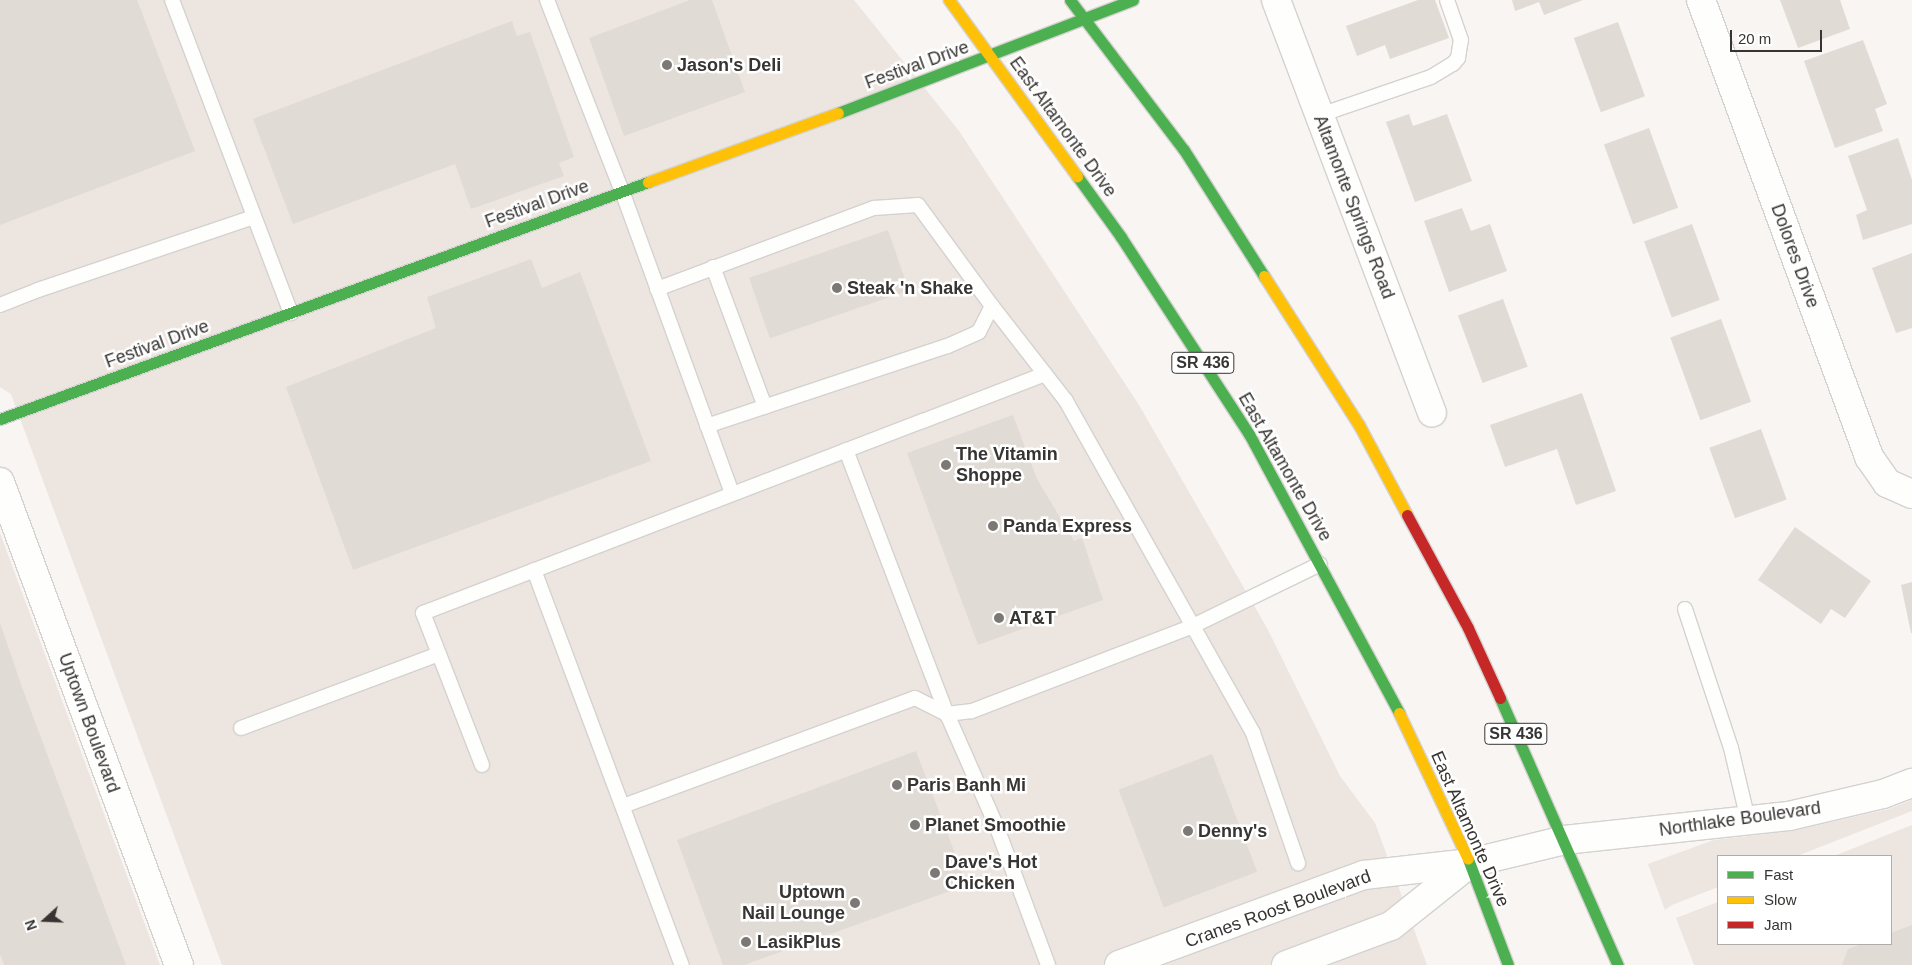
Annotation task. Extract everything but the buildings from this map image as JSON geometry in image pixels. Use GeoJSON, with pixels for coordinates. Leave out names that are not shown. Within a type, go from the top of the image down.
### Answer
{"type":"FeatureCollection","features":[{"type":"Feature","properties":{"kind":"main road","name":"East Altamonte Drive"},"geometry":{"type":"LineString","coordinates":[[948,0],[1132,253],[1250,434],[1387,687],[1470,862],[1508,965]]}},
{"type":"Feature","properties":{"kind":"main road","name":"SR 436"},"geometry":{"type":"LineString","coordinates":[[1070,0],[1184,150],[1358,425],[1468,628],[1618,965]]}},
{"type":"Feature","properties":{"kind":"main road","name":"Festival Drive"},"geometry":{"type":"LineString","coordinates":[[0,419],[990,57],[1133,0]]}},
{"type":"Feature","properties":{"kind":"street","name":"Altamonte Springs Road"},"geometry":{"type":"LineString","coordinates":[[1276,0],[1432,413]]}},
{"type":"Feature","properties":{"kind":"street","name":"Dolores Drive"},"geometry":{"type":"LineString","coordinates":[[1701,0],[1869,457],[1887,483],[1912,494]]}},
{"type":"Feature","properties":{"kind":"street","name":"Uptown Boulevard"},"geometry":{"type":"LineString","coordinates":[[0,482],[179,965]]}},
{"type":"Feature","properties":{"kind":"street","name":"Northlake Boulevard"},"geometry":{"type":"LineString","coordinates":[[1564,840],[1789,816],[1884,794],[1912,783]]}},
{"type":"Feature","properties":{"kind":"street","name":"Cranes Roost Boulevard"},"geometry":{"type":"LineString","coordinates":[[1120,965],[1154,957],[1364,875],[1470,862],[1564,840]]}},
{"type":"Feature","properties":{"kind":"street","name":"Cranes Roost Boulevard"},"geometry":{"type":"LineString","coordinates":[[1286,965],[1390,926],[1470,862]]}},
{"type":"Feature","properties":{"kind":"lane"},"geometry":{"type":"LineString","coordinates":[[172,0],[291,313]]}},
{"type":"Feature","properties":{"kind":"lane"},"geometry":{"type":"LineString","coordinates":[[547,0],[622,191],[732,494]]}},
{"type":"Feature","properties":{"kind":"lane"},"geometry":{"type":"LineString","coordinates":[[1320,115],[1430,77],[1454,64],[1461,40],[1447,0]]}},
{"type":"Feature","properties":{"kind":"lane"},"geometry":{"type":"LineString","coordinates":[[657,289],[714,266],[874,208],[918,205],[992,306],[1066,401],[1253,733],[1298,864]]}},
{"type":"Feature","properties":{"kind":"lane"},"geometry":{"type":"LineString","coordinates":[[0,305],[38,290],[254,217]]}},
{"type":"Feature","properties":{"kind":"lane"},"geometry":{"type":"LineString","coordinates":[[714,266],[764,407]]}},
{"type":"Feature","properties":{"kind":"lane"},"geometry":{"type":"LineString","coordinates":[[707,426],[947,346],[979,332],[992,306]]}},
{"type":"Feature","properties":{"kind":"lane"},"geometry":{"type":"LineString","coordinates":[[482,764],[423,613],[1045,374]]}},
{"type":"Feature","properties":{"kind":"lane"},"geometry":{"type":"LineString","coordinates":[[846,450],[948,714],[996,825],[1048,965]]}},
{"type":"Feature","properties":{"kind":"lane"},"geometry":{"type":"LineString","coordinates":[[622,806],[915,698],[948,714],[972,711],[1193,626],[1320,564]]}},
{"type":"Feature","properties":{"kind":"lane"},"geometry":{"type":"LineString","coordinates":[[534,570],[682,965]]}},
{"type":"Feature","properties":{"kind":"lane"},"geometry":{"type":"LineString","coordinates":[[1685,609],[1730,748],[1748,820]]}},
{"type":"Feature","properties":{"kind":"lane"},"geometry":{"type":"LineString","coordinates":[[242,728],[439,654]]}},
{"type":"Feature","properties":{"kind":"shaded area"},"geometry":{"type":"Polygon","coordinates":[[[0,0],[854,0],[959,131],[1139,405],[1267,628],[1340,776],[1375,823],[1427,965],[222,965],[11,394],[0,387],[0,0]]]}},
{"type":"Feature","properties":{"kind":"shaded area"},"geometry":{"type":"Polygon","coordinates":[[[0,533],[160,965],[0,965],[0,533]]]}},
{"type":"Feature","properties":{"kind":"shaded area"},"geometry":{"type":"Polygon","coordinates":[[[1912,800],[1912,811],[1800,855],[1717,855],[1717,887],[1672,905],[1665,910],[1648,864],[1714,840],[1792,831],[1889,809],[1912,800]]]}},
{"type":"Feature","properties":{"kind":"shaded area"},"geometry":{"type":"Polygon","coordinates":[[[1912,825],[1912,965],[1694,965],[1676,918],[1717,902],[1717,945],[1892,945],[1892,855],[1837,855],[1912,825]]]}},
{"type":"Feature","properties":{"kind":"traffic: fast"},"geometry":{"type":"LineString","coordinates":[[1070,0],[1184,150],[1264,276]]}},
{"type":"Feature","properties":{"kind":"traffic: fast"},"geometry":{"type":"LineString","coordinates":[[838,113],[1133,0]]}},
{"type":"Feature","properties":{"kind":"traffic: fast"},"geometry":{"type":"LineString","coordinates":[[1077,176],[1121,237],[1249,434],[1399,713]]}},
{"type":"Feature","properties":{"kind":"traffic: fast"},"geometry":{"type":"LineString","coordinates":[[0,419],[648,182]]}},
{"type":"Feature","properties":{"kind":"traffic: fast"},"geometry":{"type":"LineString","coordinates":[[1500,698],[1618,965]]}},
{"type":"Feature","properties":{"kind":"traffic: fast"},"geometry":{"type":"LineString","coordinates":[[1468,859],[1508,965]]}},
{"type":"Feature","properties":{"kind":"traffic: slow"},"geometry":{"type":"LineString","coordinates":[[949,0],[1077,176]]}},
{"type":"Feature","properties":{"kind":"traffic: slow"},"geometry":{"type":"LineString","coordinates":[[648,182],[838,113]]}},
{"type":"Feature","properties":{"kind":"traffic: slow"},"geometry":{"type":"LineString","coordinates":[[1264,276],[1359,425],[1407,515]]}},
{"type":"Feature","properties":{"kind":"traffic: slow"},"geometry":{"type":"LineString","coordinates":[[1399,713],[1468,859]]}},
{"type":"Feature","properties":{"kind":"traffic: jam"},"geometry":{"type":"LineString","coordinates":[[1407,515],[1468,628],[1500,698]]}},
{"type":"Feature","properties":{"kind":"place","name":"Jason's Deli"},"geometry":{"type":"Point","coordinates":[667,65]}},
{"type":"Feature","properties":{"kind":"place","name":"Steak 'n Shake"},"geometry":{"type":"Point","coordinates":[837,288]}},
{"type":"Feature","properties":{"kind":"place","name":"The Vitamin Shoppe"},"geometry":{"type":"Point","coordinates":[946,465]}},
{"type":"Feature","properties":{"kind":"place","name":"Panda Express"},"geometry":{"type":"Point","coordinates":[993,526]}},
{"type":"Feature","properties":{"kind":"place","name":"AT&T"},"geometry":{"type":"Point","coordinates":[999,618]}},
{"type":"Feature","properties":{"kind":"place","name":"Paris Banh Mi"},"geometry":{"type":"Point","coordinates":[897,785]}},
{"type":"Feature","properties":{"kind":"place","name":"Planet Smoothie"},"geometry":{"type":"Point","coordinates":[915,825]}},
{"type":"Feature","properties":{"kind":"place","name":"Denny's"},"geometry":{"type":"Point","coordinates":[1188,831]}},
{"type":"Feature","properties":{"kind":"place","name":"Dave's Hot Chicken"},"geometry":{"type":"Point","coordinates":[935,873]}},
{"type":"Feature","properties":{"kind":"place","name":"Uptown Nail Lounge"},"geometry":{"type":"Point","coordinates":[855,903]}},
{"type":"Feature","properties":{"kind":"place","name":"LasikPlus"},"geometry":{"type":"Point","coordinates":[746,942]}}]}
